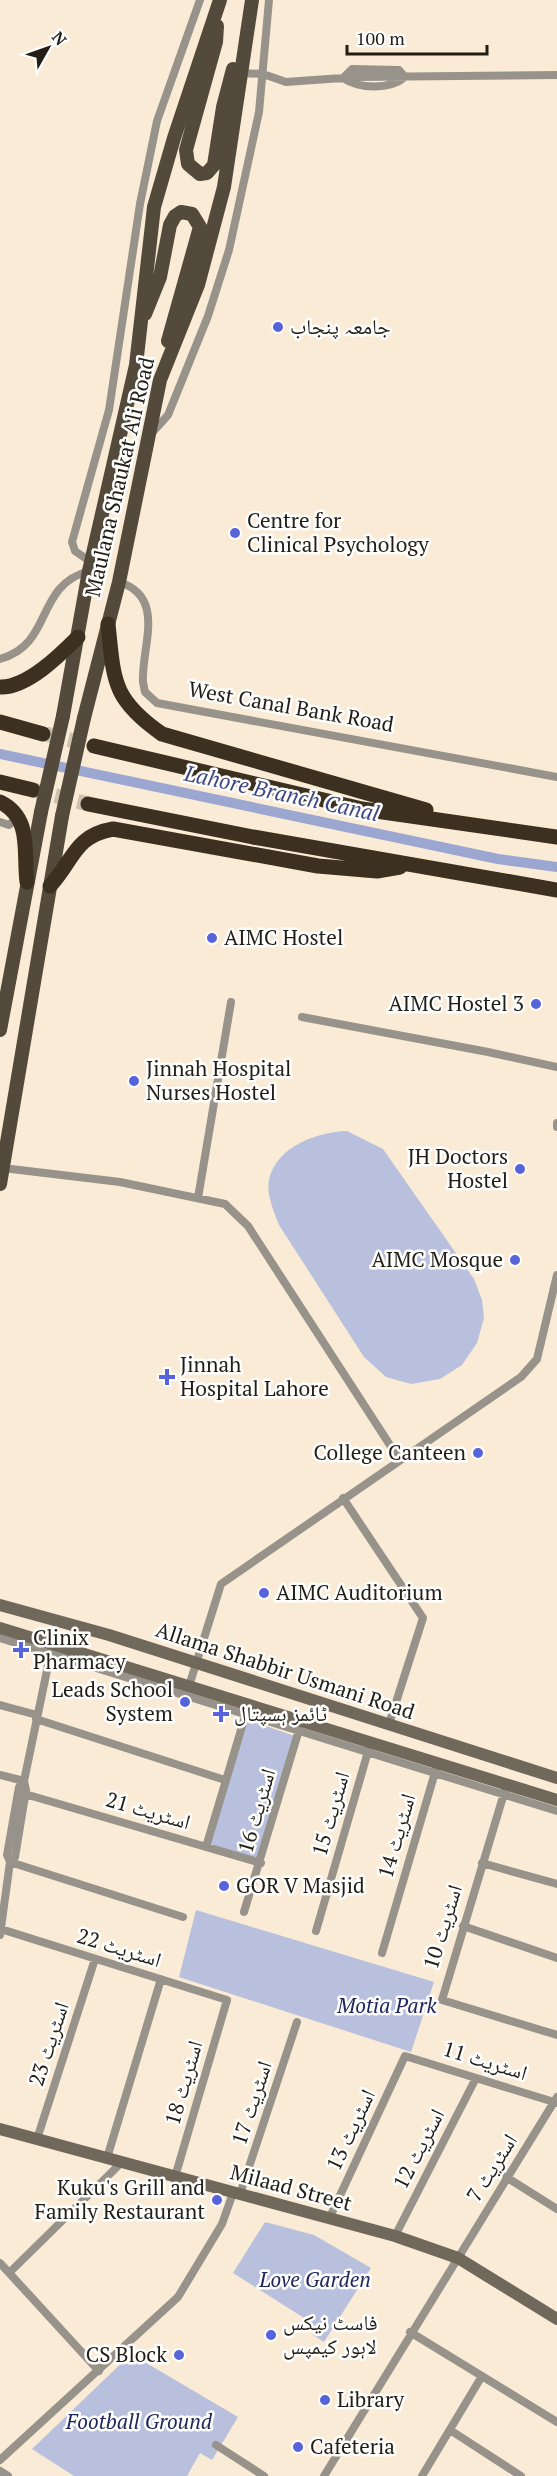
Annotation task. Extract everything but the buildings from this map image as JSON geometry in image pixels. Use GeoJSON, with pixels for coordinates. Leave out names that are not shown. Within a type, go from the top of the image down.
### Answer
{"type":"FeatureCollection","features":[{"type":"Feature","properties":{"kind":"highway"},"geometry":{"type":"LineString","coordinates":[[108,624],[113,674],[122,698],[143,721],[162,734],[360,789],[461,821]]}},
{"type":"Feature","properties":{"kind":"highway"},"geometry":{"type":"LineString","coordinates":[[0,687],[11,687],[53,661],[78,637]]}},
{"type":"Feature","properties":{"kind":"highway"},"geometry":{"type":"LineString","coordinates":[[0,722],[43,734]]}},
{"type":"Feature","properties":{"kind":"highway"},"geometry":{"type":"LineString","coordinates":[[94,746],[362,809],[461,821],[557,837]]}},
{"type":"Feature","properties":{"kind":"highway"},"geometry":{"type":"LineString","coordinates":[[0,782],[33,790]]}},
{"type":"Feature","properties":{"kind":"highway"},"geometry":{"type":"LineString","coordinates":[[0,802],[17,817],[25,833],[24,859],[27,882]]}},
{"type":"Feature","properties":{"kind":"highway"},"geometry":{"type":"LineString","coordinates":[[88,804],[253,837],[557,890]]}},
{"type":"Feature","properties":{"kind":"highway"},"geometry":{"type":"LineString","coordinates":[[50,885],[64,870],[78,844],[97,831],[113,829],[318,866],[377,871],[415,865]]}},
{"type":"Feature","properties":{"kind":"main road","name":"Maulana Shaukat Ali Road"},"geometry":{"type":"LineString","coordinates":[[50,885],[62,816],[84,718],[119,582],[163,371],[198,285],[221,201],[229,163],[252,0]]}},
{"type":"Feature","properties":{"kind":"main road","name":"Maulana Shaukat Ali Road"},"geometry":{"type":"LineString","coordinates":[[27,882],[34,860],[41,812],[63,716],[90,566],[136,365],[154,207],[174,138],[219,3]]}},
{"type":"Feature","properties":{"kind":"main road"},"geometry":{"type":"LineString","coordinates":[[219,3],[216,42],[186,150],[188,164],[200,174],[207,172],[214,165],[223,106],[248,24]]}},
{"type":"Feature","properties":{"kind":"main road"},"geometry":{"type":"LineString","coordinates":[[142,321],[160,277],[172,220],[181,212],[192,214],[200,227],[165,350],[163,371]]}},
{"type":"Feature","properties":{"kind":"main road"},"geometry":{"type":"LineString","coordinates":[[0,1030],[27,882]]}},
{"type":"Feature","properties":{"kind":"main road"},"geometry":{"type":"LineString","coordinates":[[0,1184],[50,885]]}},
{"type":"Feature","properties":{"kind":"main road","name":"Allama Shabbir Usmani Road"},"geometry":{"type":"LineString","coordinates":[[0,1605],[195,1662],[557,1778]]}},
{"type":"Feature","properties":{"kind":"main road","name":"Allama Shabbir Usmani Road"},"geometry":{"type":"LineString","coordinates":[[0,1628],[51,1649],[189,1686],[247,1710],[300,1727],[506,1789],[557,1800]]}},
{"type":"Feature","properties":{"kind":"main road","name":"Milaad Street"},"geometry":{"type":"LineString","coordinates":[[0,2129],[395,2236],[458,2258],[557,2319]]}},
{"type":"Feature","properties":{"kind":"street"},"geometry":{"type":"LineString","coordinates":[[0,659],[18,652],[33,638],[57,589],[65,581],[90,566],[75,551],[72,542],[109,410],[140,204],[157,121],[200,0]]}},
{"type":"Feature","properties":{"kind":"street"},"geometry":{"type":"LineString","coordinates":[[150,435],[168,415],[208,316],[229,250],[259,112],[268,0]]}},
{"type":"Feature","properties":{"kind":"street"},"geometry":{"type":"LineString","coordinates":[[343,78],[352,69],[399,70],[405,77]]}},
{"type":"Feature","properties":{"kind":"street"},"geometry":{"type":"LineString","coordinates":[[240,73],[263,74],[286,82],[343,78],[354,86],[396,84],[405,77],[557,75]]}},
{"type":"Feature","properties":{"kind":"street","name":"West Canal Bank Road"},"geometry":{"type":"LineString","coordinates":[[119,582],[130,586],[139,594],[148,613],[143,682],[145,692],[157,703],[557,777]]}},
{"type":"Feature","properties":{"kind":"street"},"geometry":{"type":"LineString","coordinates":[[0,822],[9,825],[17,817]]}},
{"type":"Feature","properties":{"kind":"street"},"geometry":{"type":"LineString","coordinates":[[198,1198],[231,1002]]}},
{"type":"Feature","properties":{"kind":"street"},"geometry":{"type":"LineString","coordinates":[[302,1017],[557,1067]]}},
{"type":"Feature","properties":{"kind":"street"},"geometry":{"type":"LineString","coordinates":[[1,1168],[120,1182],[225,1204],[248,1226],[399,1459]]}},
{"type":"Feature","properties":{"kind":"street"},"geometry":{"type":"LineString","coordinates":[[189,1686],[221,1584],[521,1377],[537,1359],[557,1275]]}},
{"type":"Feature","properties":{"kind":"street"},"geometry":{"type":"LineString","coordinates":[[343,1498],[423,1618],[389,1724]]}},
{"type":"Feature","properties":{"kind":"street"},"geometry":{"type":"LineString","coordinates":[[0,1638],[51,1649],[247,1710],[206,1847]]}},
{"type":"Feature","properties":{"kind":"street"},"geometry":{"type":"LineString","coordinates":[[10,1862],[15,1857],[25,1794],[24,1781],[51,1649]]}},
{"type":"Feature","properties":{"kind":"street"},"geometry":{"type":"LineString","coordinates":[[0,1705],[225,1780]]}},
{"type":"Feature","properties":{"kind":"street","name":"اسٹریٹ 16"},"geometry":{"type":"LineString","coordinates":[[244,1911],[261,1863],[300,1727]]}},
{"type":"Feature","properties":{"kind":"street","name":"اسٹریٹ 15"},"geometry":{"type":"LineString","coordinates":[[316,1931],[369,1747]]}},
{"type":"Feature","properties":{"kind":"street","name":"اسٹریٹ 14"},"geometry":{"type":"LineString","coordinates":[[382,1953],[436,1767]]}},
{"type":"Feature","properties":{"kind":"street"},"geometry":{"type":"LineString","coordinates":[[0,1775],[24,1781]]}},
{"type":"Feature","properties":{"kind":"street"},"geometry":{"type":"LineString","coordinates":[[0,1932],[10,1862],[4,1847],[18,1787],[24,1781]]}},
{"type":"Feature","properties":{"kind":"street"},"geometry":{"type":"LineString","coordinates":[[506,1789],[557,1811]]}},
{"type":"Feature","properties":{"kind":"street","name":"اسٹریٹ 10"},"geometry":{"type":"LineString","coordinates":[[506,1789],[442,2000],[557,2035]]}},
{"type":"Feature","properties":{"kind":"street","name":"اسٹریٹ 21"},"geometry":{"type":"LineString","coordinates":[[25,1794],[261,1863]]}},
{"type":"Feature","properties":{"kind":"street"},"geometry":{"type":"LineString","coordinates":[[10,1862],[183,1917]]}},
{"type":"Feature","properties":{"kind":"street"},"geometry":{"type":"LineString","coordinates":[[482,1863],[557,1884]]}},
{"type":"Feature","properties":{"kind":"street"},"geometry":{"type":"LineString","coordinates":[[463,1926],[557,1959]]}},
{"type":"Feature","properties":{"kind":"street","name":"اسٹریٹ 22"},"geometry":{"type":"LineString","coordinates":[[0,1932],[227,2000]]}},
{"type":"Feature","properties":{"kind":"street","name":"اسٹریٹ 23"},"geometry":{"type":"LineString","coordinates":[[37,2139],[95,1959]]}},
{"type":"Feature","properties":{"kind":"street"},"geometry":{"type":"LineString","coordinates":[[107,2158],[161,1979]]}},
{"type":"Feature","properties":{"kind":"street","name":"اسٹریٹ 18"},"geometry":{"type":"LineString","coordinates":[[175,2177],[227,2000]]}},
{"type":"Feature","properties":{"kind":"street","name":"اسٹریٹ 17"},"geometry":{"type":"LineString","coordinates":[[0,2460],[99,2371],[183,2290],[237,2194],[297,2022]]}},
{"type":"Feature","properties":{"kind":"street","name":"اسٹریٹ 11"},"geometry":{"type":"LineString","coordinates":[[405,2056],[556,2100]]}},
{"type":"Feature","properties":{"kind":"street","name":"اسٹریٹ 13"},"geometry":{"type":"LineString","coordinates":[[329,2219],[405,2056]]}},
{"type":"Feature","properties":{"kind":"street","name":"اسٹریٹ 12"},"geometry":{"type":"LineString","coordinates":[[395,2236],[476,2078]]}},
{"type":"Feature","properties":{"kind":"street","name":"اسٹریٹ 7"},"geometry":{"type":"LineString","coordinates":[[324,2476],[410,2332],[556,2100]]}},
{"type":"Feature","properties":{"kind":"street"},"geometry":{"type":"LineString","coordinates":[[10,2272],[122,2162]]}},
{"type":"Feature","properties":{"kind":"street"},"geometry":{"type":"LineString","coordinates":[[506,2177],[557,2209]]}},
{"type":"Feature","properties":{"kind":"street"},"geometry":{"type":"LineString","coordinates":[[0,2263],[99,2371]]}},
{"type":"Feature","properties":{"kind":"street"},"geometry":{"type":"LineString","coordinates":[[410,2332],[557,2422]]}},
{"type":"Feature","properties":{"kind":"street"},"geometry":{"type":"LineString","coordinates":[[422,2476],[482,2376]]}},
{"type":"Feature","properties":{"kind":"street"},"geometry":{"type":"LineString","coordinates":[[450,2430],[522,2476]]}},
{"type":"Feature","properties":{"kind":"street"},"geometry":{"type":"LineString","coordinates":[[216,2445],[264,2476]]}},
{"type":"Feature","properties":{"kind":"street"},"geometry":{"type":"LineString","coordinates":[[0,2471],[8,2476]]}},
{"type":"Feature","properties":{"kind":"green space"},"geometry":{"type":"Polygon","coordinates":[[[347,1131],[383,1149],[474,1279],[482,1300],[484,1318],[477,1343],[462,1365],[440,1379],[411,1384],[386,1377],[364,1357],[279,1225],[268,1185],[273,1168],[280,1158],[289,1150],[311,1138],[347,1131]]]}},
{"type":"Feature","properties":{"kind":"green space"},"geometry":{"type":"Polygon","coordinates":[[[248,1720],[295,1736],[258,1860],[210,1844],[248,1720]]]}},
{"type":"Feature","properties":{"kind":"green space","name":"Motia Park"},"geometry":{"type":"Polygon","coordinates":[[[196,1910],[434,1982],[411,2052],[179,1977],[196,1910]]]}},
{"type":"Feature","properties":{"kind":"green space","name":"Love Garden"},"geometry":{"type":"Polygon","coordinates":[[[265,2222],[314,2235],[371,2268],[324,2342],[313,2335],[312,2323],[233,2273],[265,2222]]]}},
{"type":"Feature","properties":{"kind":"green space","name":"Football Ground"},"geometry":{"type":"Polygon","coordinates":[[[131,2354],[238,2417],[212,2460],[200,2453],[187,2476],[74,2476],[32,2449],[131,2354]]]}},
{"type":"Feature","properties":{"kind":"waterway","name":"Lahore Branch Canal"},"geometry":{"type":"LineString","coordinates":[[0,754],[498,859],[557,867]]}},
{"type":"Feature","properties":{"kind":"tunnel"},"geometry":{"type":"LineString","coordinates":[[46,734],[94,746]]}},
{"type":"Feature","properties":{"kind":"tunnel"},"geometry":{"type":"LineString","coordinates":[[33,790],[88,804]]}},
{"type":"Feature","properties":{"kind":"place","name":"جامعہ پنجاب"},"geometry":{"type":"Point","coordinates":[278,327]}},
{"type":"Feature","properties":{"kind":"place","name":"Centre for Clinical Psychology"},"geometry":{"type":"Point","coordinates":[235,533]}},
{"type":"Feature","properties":{"kind":"place","name":"AIMC Hostel"},"geometry":{"type":"Point","coordinates":[212,938]}},
{"type":"Feature","properties":{"kind":"place","name":"AIMC Hostel 3"},"geometry":{"type":"Point","coordinates":[536,1004]}},
{"type":"Feature","properties":{"kind":"place","name":"Jinnah Hospital Nurses Hostel"},"geometry":{"type":"Point","coordinates":[134,1081]}},
{"type":"Feature","properties":{"kind":"place","name":"JH Doctors Hostel"},"geometry":{"type":"Point","coordinates":[520,1169]}},
{"type":"Feature","properties":{"kind":"place","name":"AIMC Mosque"},"geometry":{"type":"Point","coordinates":[515,1260]}},
{"type":"Feature","properties":{"kind":"place","name":"Jinnah Hospital Lahore"},"geometry":{"type":"Point","coordinates":[167,1377]}},
{"type":"Feature","properties":{"kind":"place","name":"College Canteen"},"geometry":{"type":"Point","coordinates":[478,1453]}},
{"type":"Feature","properties":{"kind":"place","name":"AIMC Auditorium"},"geometry":{"type":"Point","coordinates":[264,1593]}},
{"type":"Feature","properties":{"kind":"place","name":"Clinix Pharmacy"},"geometry":{"type":"Point","coordinates":[21,1650]}},
{"type":"Feature","properties":{"kind":"place","name":"Leads School System"},"geometry":{"type":"Point","coordinates":[185,1702]}},
{"type":"Feature","properties":{"kind":"place","name":"ٹائمز ہسپتال"},"geometry":{"type":"Point","coordinates":[221,1714]}},
{"type":"Feature","properties":{"kind":"place","name":"GOR V Masjid"},"geometry":{"type":"Point","coordinates":[224,1886]}},
{"type":"Feature","properties":{"kind":"place","name":"Kuku's Grill and Family Restaurant"},"geometry":{"type":"Point","coordinates":[217,2200]}},
{"type":"Feature","properties":{"kind":"place","name":"فاسٹ نیکس لاہور کیمپس"},"geometry":{"type":"Point","coordinates":[271,2335]}},
{"type":"Feature","properties":{"kind":"place","name":"CS Block"},"geometry":{"type":"Point","coordinates":[179,2355]}},
{"type":"Feature","properties":{"kind":"place","name":"Library"},"geometry":{"type":"Point","coordinates":[325,2400]}},
{"type":"Feature","properties":{"kind":"place","name":"Cafeteria"},"geometry":{"type":"Point","coordinates":[298,2447]}}]}
